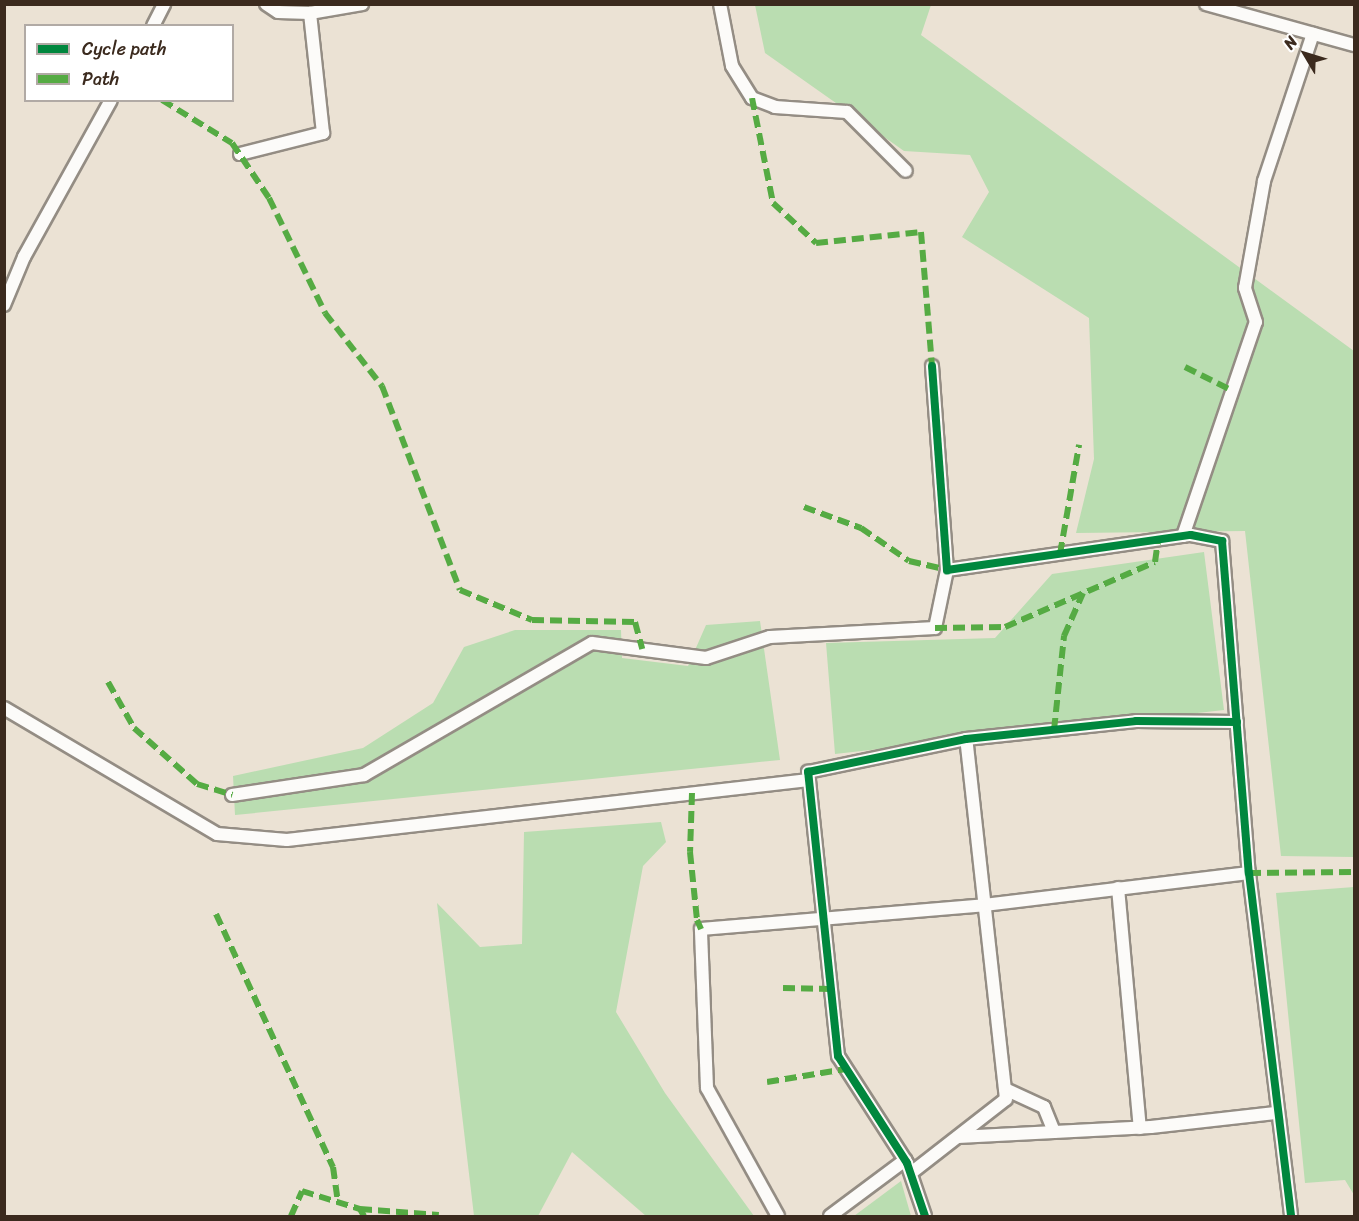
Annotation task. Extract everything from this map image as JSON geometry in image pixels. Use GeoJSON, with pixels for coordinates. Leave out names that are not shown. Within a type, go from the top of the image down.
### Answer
{"type":"FeatureCollection","features":[{"type":"Feature","properties":{"kind":"street"},"geometry":{"type":"LineString","coordinates":[[154,24],[164,4]]}},
{"type":"Feature","properties":{"kind":"street"},"geometry":{"type":"LineString","coordinates":[[266,4],[278,12],[310,13],[362,4]]}},
{"type":"Feature","properties":{"kind":"street"},"geometry":{"type":"LineString","coordinates":[[720,4],[732,66],[752,98],[776,107],[847,112],[906,171]]}},
{"type":"Feature","properties":{"kind":"street"},"geometry":{"type":"LineString","coordinates":[[1206,4],[1354,45]]}},
{"type":"Feature","properties":{"kind":"street"},"geometry":{"type":"LineString","coordinates":[[240,154],[323,133],[310,13]]}},
{"type":"Feature","properties":{"kind":"street"},"geometry":{"type":"LineString","coordinates":[[1183,536],[1256,322],[1245,288],[1264,181],[1314,34]]}},
{"type":"Feature","properties":{"kind":"street"},"geometry":{"type":"LineString","coordinates":[[4,305],[24,257],[110,102]]}},
{"type":"Feature","properties":{"kind":"street"},"geometry":{"type":"LineString","coordinates":[[232,795],[364,775],[592,643],[706,658],[770,637],[934,628],[947,570],[932,366]]}},
{"type":"Feature","properties":{"kind":"street"},"geometry":{"type":"LineString","coordinates":[[947,570],[1183,536],[1222,541],[1248,873],[1275,1113],[1291,1216]]}},
{"type":"Feature","properties":{"kind":"street"},"geometry":{"type":"LineString","coordinates":[[4,708],[217,834],[287,840],[809,780]]}},
{"type":"Feature","properties":{"kind":"street"},"geometry":{"type":"LineString","coordinates":[[925,1216],[905,1160],[838,1056],[808,772],[966,739],[1136,721],[1237,722]]}},
{"type":"Feature","properties":{"kind":"street"},"geometry":{"type":"LineString","coordinates":[[911,1173],[1006,1099],[966,739]]}},
{"type":"Feature","properties":{"kind":"street"},"geometry":{"type":"LineString","coordinates":[[778,1216],[707,1088],[701,929],[984,904],[1248,873]]}},
{"type":"Feature","properties":{"kind":"street"},"geometry":{"type":"LineString","coordinates":[[1118,888],[1140,1128]]}},
{"type":"Feature","properties":{"kind":"street"},"geometry":{"type":"LineString","coordinates":[[1005,1089],[1044,1107],[1054,1132]]}},
{"type":"Feature","properties":{"kind":"street"},"geometry":{"type":"LineString","coordinates":[[958,1137],[1140,1128],[1275,1113]]}},
{"type":"Feature","properties":{"kind":"street"},"geometry":{"type":"LineString","coordinates":[[830,1216],[905,1160]]}},
{"type":"Feature","properties":{"kind":"green space"},"geometry":{"type":"Polygon","coordinates":[[[755,5],[931,5],[921,35],[1354,351],[1354,857],[1281,856],[1245,531],[1076,533],[1094,459],[1089,318],[962,237],[989,192],[970,155],[904,151],[765,53],[755,5]]]}},
{"type":"Feature","properties":{"kind":"green space"},"geometry":{"type":"Polygon","coordinates":[[[1204,552],[1224,710],[835,754],[826,643],[995,638],[1052,574],[1204,552]]]}},
{"type":"Feature","properties":{"kind":"green space"},"geometry":{"type":"Polygon","coordinates":[[[760,621],[780,760],[235,815],[233,776],[363,748],[433,703],[464,647],[515,630],[621,630],[622,658],[688,666],[706,625],[760,621]]]}},
{"type":"Feature","properties":{"kind":"green space"},"geometry":{"type":"Polygon","coordinates":[[[661,822],[666,842],[643,866],[616,1012],[665,1093],[754,1216],[646,1216],[572,1152],[538,1216],[474,1216],[437,903],[480,947],[522,944],[524,832],[661,822]]]}},
{"type":"Feature","properties":{"kind":"green space"},"geometry":{"type":"Polygon","coordinates":[[[1354,887],[1354,1195],[1345,1180],[1305,1183],[1276,893],[1354,887]]]}},
{"type":"Feature","properties":{"kind":"green space"},"geometry":{"type":"Polygon","coordinates":[[[901,1181],[911,1216],[854,1216],[901,1181]]]}},
{"type":"Feature","properties":{"kind":"marked path"},"geometry":{"type":"LineString","coordinates":[[752,98],[773,203],[816,243],[921,232],[932,366]]}},
{"type":"Feature","properties":{"kind":"marked path"},"geometry":{"type":"LineString","coordinates":[[165,102],[232,143],[269,198],[325,313],[382,386],[460,590],[532,620],[635,622],[642,649]]}},
{"type":"Feature","properties":{"kind":"marked path"},"geometry":{"type":"LineString","coordinates":[[1185,367],[1233,391]]}},
{"type":"Feature","properties":{"kind":"marked path"},"geometry":{"type":"LineString","coordinates":[[1060,554],[1079,445]]}},
{"type":"Feature","properties":{"kind":"marked path"},"geometry":{"type":"LineString","coordinates":[[804,507],[861,528],[909,561],[947,570]]}},
{"type":"Feature","properties":{"kind":"marked path"},"geometry":{"type":"LineString","coordinates":[[935,628],[1005,627],[1155,562],[1158,540]]}},
{"type":"Feature","properties":{"kind":"marked path"},"geometry":{"type":"LineString","coordinates":[[1054,730],[1064,636],[1083,593]]}},
{"type":"Feature","properties":{"kind":"marked path"},"geometry":{"type":"LineString","coordinates":[[108,682],[134,728],[197,784],[232,795]]}},
{"type":"Feature","properties":{"kind":"marked path"},"geometry":{"type":"LineString","coordinates":[[692,793],[690,852],[697,920],[701,929]]}},
{"type":"Feature","properties":{"kind":"marked path"},"geometry":{"type":"LineString","coordinates":[[1249,873],[1354,872]]}},
{"type":"Feature","properties":{"kind":"marked path"},"geometry":{"type":"LineString","coordinates":[[216,914],[333,1167],[338,1202]]}},
{"type":"Feature","properties":{"kind":"marked path"},"geometry":{"type":"LineString","coordinates":[[783,988],[831,989]]}},
{"type":"Feature","properties":{"kind":"marked path"},"geometry":{"type":"LineString","coordinates":[[767,1082],[846,1069]]}},
{"type":"Feature","properties":{"kind":"marked path"},"geometry":{"type":"LineString","coordinates":[[291,1216],[302,1191],[360,1209]]}},
{"type":"Feature","properties":{"kind":"marked path"},"geometry":{"type":"LineString","coordinates":[[364,1216],[360,1209],[439,1215]]}},
{"type":"Feature","properties":{"kind":"cycle path"},"geometry":{"type":"LineString","coordinates":[[932,366],[947,570],[1191,535],[1222,541],[1249,873],[1291,1216]]}},
{"type":"Feature","properties":{"kind":"cycle path"},"geometry":{"type":"LineString","coordinates":[[925,1216],[907,1163],[838,1056],[808,772],[966,739],[1136,721],[1237,722]]}}]}
